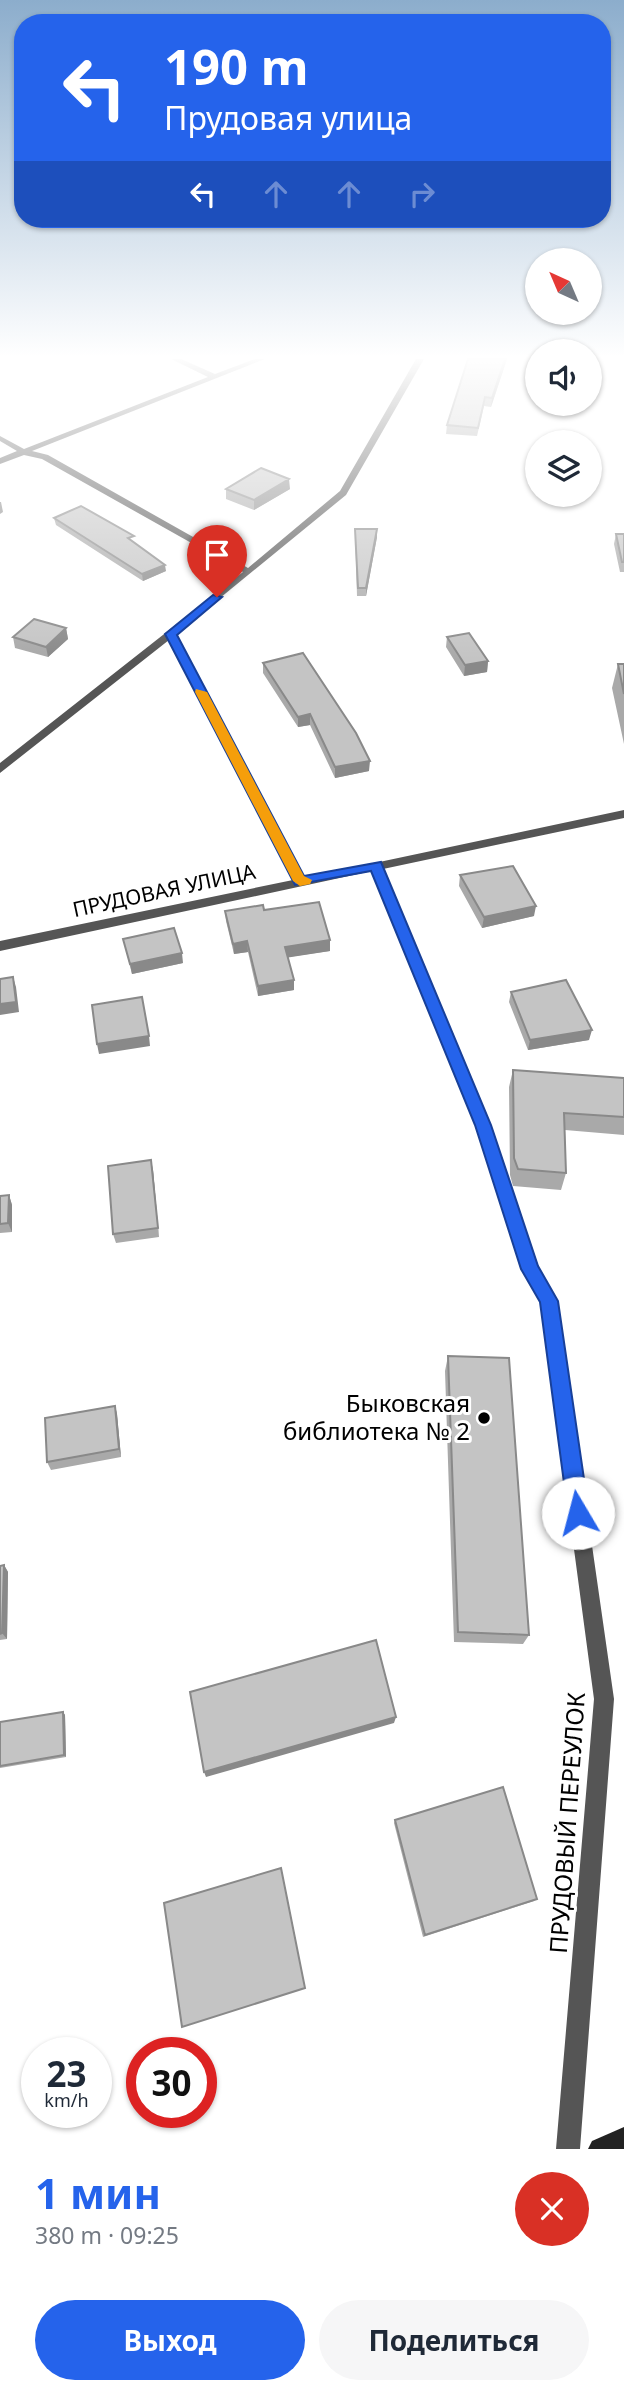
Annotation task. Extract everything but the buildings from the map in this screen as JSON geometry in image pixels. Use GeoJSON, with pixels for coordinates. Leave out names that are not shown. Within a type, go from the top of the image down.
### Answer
{"type":"FeatureCollection","features":[{"type":"Feature","properties":{"kind":"main road"},"geometry":{"type":"LineString","coordinates":[[600,2149],[624,2139]]}},
{"type":"Feature","properties":{"kind":"street"},"geometry":{"type":"LineString","coordinates":[[49,459],[249,572]]}},
{"type":"Feature","properties":{"kind":"street"},"geometry":{"type":"LineString","coordinates":[[0,769],[249,572],[343,492],[362,459]]}},
{"type":"Feature","properties":{"kind":"street"},"geometry":{"type":"LineString","coordinates":[[171,634],[300,881]]}},
{"type":"Feature","properties":{"kind":"street","name":"ПРУДОВАЯ УЛИЦА"},"geometry":{"type":"LineString","coordinates":[[0,946],[624,814]]}},
{"type":"Feature","properties":{"kind":"street","name":"ПРУДОВЫЙ ПЕРЕУЛОК"},"geometry":{"type":"LineString","coordinates":[[376,866],[483,1125],[530,1269],[549,1301],[604,1699],[568,2149]]}},
{"type":"Feature","properties":{"kind":"slow traffic"},"geometry":{"type":"LineString","coordinates":[[201,692],[300,881],[305,880]]}},
{"type":"Feature","properties":{"kind":"place","name":"Быковская библиотека № 2"},"geometry":{"type":"Point","coordinates":[484,1418]}},
{"type":"Feature","properties":{"kind":"route"},"geometry":{"type":"LineString","coordinates":[[217,597],[171,634],[300,881],[376,866],[483,1125],[530,1269],[549,1301],[578,1513]]}}]}
